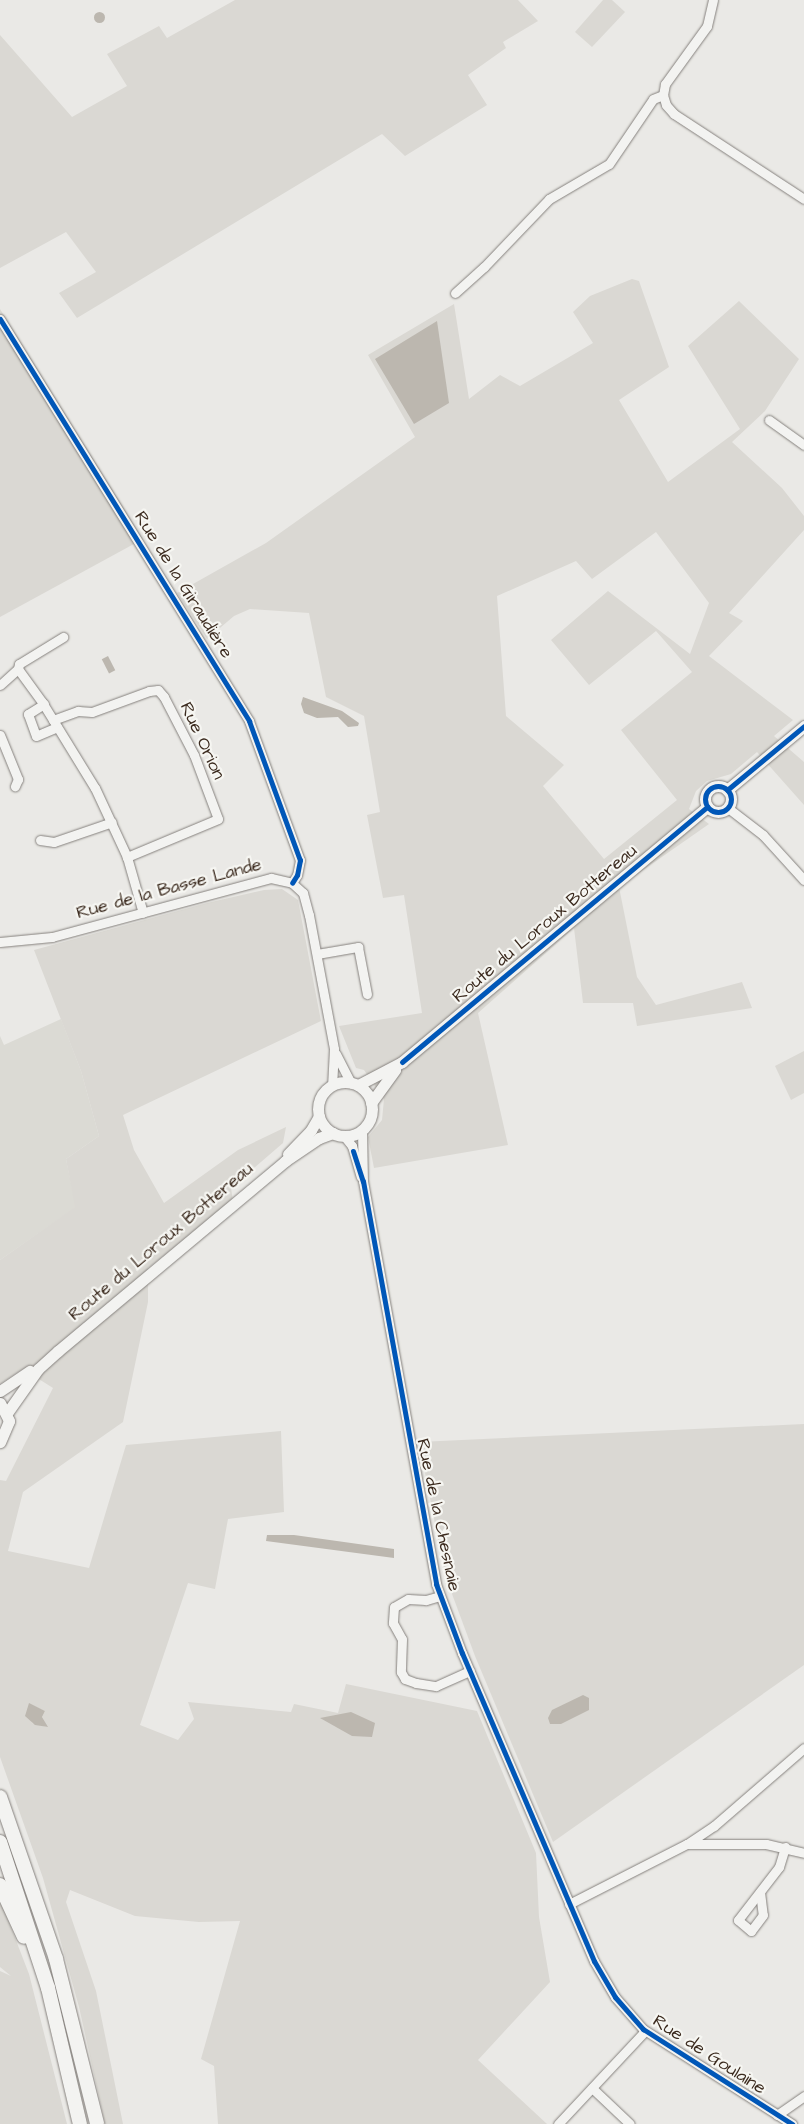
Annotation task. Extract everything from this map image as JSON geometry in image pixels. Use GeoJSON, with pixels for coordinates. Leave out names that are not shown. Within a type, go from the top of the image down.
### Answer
{"type":"FeatureCollection","features":[{"type":"Feature","properties":{"kind":"highway"},"geometry":{"type":"LineString","coordinates":[[0,1797],[59,1968],[97,2124]]}},
{"type":"Feature","properties":{"kind":"highway"},"geometry":{"type":"LineString","coordinates":[[0,1842],[56,2018],[80,2124]]}},
{"type":"Feature","properties":{"kind":"highway"},"geometry":{"type":"LineString","coordinates":[[0,1885],[21,1929],[45,2006],[56,2018]]}},
{"type":"Feature","properties":{"kind":"main road"},"geometry":{"type":"LineString","coordinates":[[727,790],[804,726]]}},
{"type":"Feature","properties":{"kind":"main road"},"geometry":{"type":"LineString","coordinates":[[719,786],[727,790],[731,801],[728,808],[717,813],[707,807],[705,794],[710,788],[719,786]]}},
{"type":"Feature","properties":{"kind":"main road","name":"Route du Loroux Bottereau"},"geometry":{"type":"LineString","coordinates":[[371,1103],[402,1062],[707,807]]}},
{"type":"Feature","properties":{"kind":"main road","name":"Route du Loroux Bottereau"},"geometry":{"type":"LineString","coordinates":[[355,1084],[402,1062]]}},
{"type":"Feature","properties":{"kind":"main road"},"geometry":{"type":"LineString","coordinates":[[355,1084],[371,1103],[370,1118],[362,1130],[338,1134],[319,1116],[319,1101],[332,1085],[355,1084]]}},
{"type":"Feature","properties":{"kind":"main road","name":"Route du Loroux Bottereau"},"geometry":{"type":"LineString","coordinates":[[285,1161],[311,1130],[319,1116]]}},
{"type":"Feature","properties":{"kind":"main road","name":"Route du Loroux Bottereau"},"geometry":{"type":"LineString","coordinates":[[38,1368],[285,1161],[319,1138],[338,1134]]}},
{"type":"Feature","properties":{"kind":"main road"},"geometry":{"type":"LineString","coordinates":[[0,1391],[38,1368]]}},
{"type":"Feature","properties":{"kind":"main road"},"geometry":{"type":"LineString","coordinates":[[7,1413],[38,1368]]}},
{"type":"Feature","properties":{"kind":"main road"},"geometry":{"type":"LineString","coordinates":[[0,1403],[7,1413],[8,1428],[0,1442]]}},
{"type":"Feature","properties":{"kind":"street"},"geometry":{"type":"LineString","coordinates":[[455,293],[484,268],[549,199],[609,164],[654,99],[663,95],[668,80],[707,26],[713,0]]}},
{"type":"Feature","properties":{"kind":"street"},"geometry":{"type":"LineString","coordinates":[[663,95],[674,114],[804,199]]}},
{"type":"Feature","properties":{"kind":"street","name":"Rue de la Giraudière"},"geometry":{"type":"LineString","coordinates":[[0,319],[250,721],[298,852],[299,870],[292,883]]}},
{"type":"Feature","properties":{"kind":"street"},"geometry":{"type":"LineString","coordinates":[[769,420],[804,445]]}},
{"type":"Feature","properties":{"kind":"street"},"geometry":{"type":"LineString","coordinates":[[0,684],[18,669],[19,664],[63,637]]}},
{"type":"Feature","properties":{"kind":"street"},"geometry":{"type":"LineString","coordinates":[[18,669],[44,704],[112,822],[126,857],[143,913]]}},
{"type":"Feature","properties":{"kind":"street","name":"Rue Orion"},"geometry":{"type":"LineString","coordinates":[[55,724],[78,712],[92,712],[149,691],[158,690],[164,697],[194,755],[218,818],[126,857]]}},
{"type":"Feature","properties":{"kind":"street"},"geometry":{"type":"LineString","coordinates":[[44,704],[28,714],[36,736],[55,724]]}},
{"type":"Feature","properties":{"kind":"street"},"geometry":{"type":"LineString","coordinates":[[0,735],[18,779],[15,786]]}},
{"type":"Feature","properties":{"kind":"street"},"geometry":{"type":"LineString","coordinates":[[728,808],[763,835],[804,880]]}},
{"type":"Feature","properties":{"kind":"street"},"geometry":{"type":"LineString","coordinates":[[40,840],[54,842],[112,822]]}},
{"type":"Feature","properties":{"kind":"street","name":"Rue de la Basse Lande"},"geometry":{"type":"LineString","coordinates":[[0,942],[52,937],[271,878],[292,883]]}},
{"type":"Feature","properties":{"kind":"street"},"geometry":{"type":"LineString","coordinates":[[292,883],[306,900],[317,954],[334,1050],[332,1085]]}},
{"type":"Feature","properties":{"kind":"street"},"geometry":{"type":"LineString","coordinates":[[317,954],[358,947],[367,994]]}},
{"type":"Feature","properties":{"kind":"street"},"geometry":{"type":"LineString","coordinates":[[334,1050],[355,1084]]}},
{"type":"Feature","properties":{"kind":"street"},"geometry":{"type":"LineString","coordinates":[[362,1130],[363,1181]]}},
{"type":"Feature","properties":{"kind":"street"},"geometry":{"type":"LineString","coordinates":[[338,1134],[352,1146],[363,1181]]}},
{"type":"Feature","properties":{"kind":"street","name":"Rue de la Chesnaie"},"geometry":{"type":"LineString","coordinates":[[363,1181],[430,1560],[440,1596],[541,1839]]}},
{"type":"Feature","properties":{"kind":"street"},"geometry":{"type":"LineString","coordinates":[[440,1596],[426,1600],[408,1599],[394,1606],[393,1623],[402,1639],[401,1672],[405,1679],[436,1686],[470,1671]]}},
{"type":"Feature","properties":{"kind":"street"},"geometry":{"type":"LineString","coordinates":[[569,1904],[687,1844],[714,1826],[804,1748]]}},
{"type":"Feature","properties":{"kind":"street"},"geometry":{"type":"LineString","coordinates":[[714,1826],[720,1843]]}},
{"type":"Feature","properties":{"kind":"street","name":"Rue de Goulaine"},"geometry":{"type":"LineString","coordinates":[[541,1839],[606,1984],[646,2031],[792,2124]]}},
{"type":"Feature","properties":{"kind":"street"},"geometry":{"type":"LineString","coordinates":[[687,1844],[720,1843],[785,1847],[804,1853]]}},
{"type":"Feature","properties":{"kind":"street"},"geometry":{"type":"LineString","coordinates":[[760,1892],[779,1867],[785,1847]]}},
{"type":"Feature","properties":{"kind":"street"},"geometry":{"type":"LineString","coordinates":[[558,2124],[646,2031]]}},
{"type":"Feature","properties":{"kind":"street"},"geometry":{"type":"LineString","coordinates":[[592,2088],[630,2124]]}},
{"type":"Feature","properties":{"kind":"street"},"geometry":{"type":"LineString","coordinates":[[777,2114],[804,2096]]}},
{"type":"Feature","properties":{"kind":"shaded area"},"geometry":{"type":"Polygon","coordinates":[[[235,0],[518,0],[538,21],[503,42],[506,48],[468,75],[487,105],[405,156],[382,134],[77,318],[59,293],[96,272],[66,232],[0,268],[0,35],[72,117],[127,86],[107,54],[159,26],[167,38],[235,0]]]}},
{"type":"Feature","properties":{"kind":"shaded area"},"geometry":{"type":"Polygon","coordinates":[[[603,0],[612,0],[625,12],[592,47],[575,32],[603,0]]]}},
{"type":"Feature","properties":{"kind":"shaded area"},"geometry":{"type":"Polygon","coordinates":[[[99,11],[105,17],[99,23],[93,17],[99,11]]]}},
{"type":"Feature","properties":{"kind":"shaded area"},"geometry":{"type":"Polygon","coordinates":[[[632,279],[639,281],[669,367],[619,400],[668,482],[740,429],[688,346],[739,301],[799,359],[765,411],[732,442],[782,488],[804,516],[804,530],[729,613],[743,621],[709,656],[793,720],[774,736],[804,762],[804,805],[757,752],[731,774],[707,781],[696,791],[689,809],[709,824],[619,887],[637,977],[656,1005],[742,982],[752,1008],[637,1026],[633,1003],[583,1003],[574,928],[478,1013],[508,1145],[374,1168],[368,1137],[382,1120],[384,1099],[364,1070],[356,1068],[339,1026],[422,1013],[404,895],[383,898],[367,815],[380,812],[364,716],[326,697],[309,613],[250,609],[234,616],[207,639],[177,593],[266,543],[415,437],[368,355],[454,304],[469,399],[500,375],[520,386],[593,343],[573,312],[590,296],[632,279]],[[656,532],[592,579],[576,561],[497,596],[506,716],[564,765],[543,786],[604,859],[677,800],[621,730],[692,672],[656,631],[589,685],[551,640],[608,591],[690,654],[709,603],[656,532]]]}},
{"type":"Feature","properties":{"kind":"shaded area"},"geometry":{"type":"Polygon","coordinates":[[[0,309],[143,539],[0,617],[0,309]]]}},
{"type":"Feature","properties":{"kind":"shaded area"},"geometry":{"type":"Polygon","coordinates":[[[437,321],[449,403],[414,424],[375,359],[437,321]]]}},
{"type":"Feature","properties":{"kind":"shaded area"},"geometry":{"type":"Polygon","coordinates":[[[108,656],[115,670],[109,673],[102,659],[108,656]]]}},
{"type":"Feature","properties":{"kind":"shaded area"},"geometry":{"type":"Polygon","coordinates":[[[303,697],[342,711],[359,723],[358,726],[348,727],[338,717],[317,718],[304,713],[301,704],[303,697]]]}},
{"type":"Feature","properties":{"kind":"shaded area"},"geometry":{"type":"Polygon","coordinates":[[[282,889],[298,900],[321,1021],[123,1115],[134,1150],[164,1203],[238,1150],[286,1127],[283,1143],[231,1188],[233,1201],[148,1268],[148,1302],[123,1422],[23,1492],[8,1551],[89,1568],[126,1445],[281,1431],[284,1512],[228,1519],[215,1589],[188,1583],[140,1725],[178,1740],[194,1719],[188,1702],[291,1712],[294,1704],[338,1713],[346,1684],[477,1711],[536,1853],[539,1917],[550,1982],[478,2060],[547,2124],[218,2124],[214,2066],[201,2059],[240,1921],[199,1922],[135,1916],[70,1890],[66,1902],[96,1991],[123,2124],[105,2124],[79,2007],[43,1878],[0,1757],[0,1480],[6,1481],[53,1388],[23,1369],[0,1384],[0,1260],[75,1207],[66,1159],[99,1136],[81,1071],[34,950],[207,903],[264,890],[282,889]],[[29,1704],[32,1723],[47,1727],[42,1717],[45,1711],[29,1704]]]}},
{"type":"Feature","properties":{"kind":"shaded area"},"geometry":{"type":"Polygon","coordinates":[[[61,1019],[81,1071],[99,1136],[66,1159],[76,1207],[0,1260],[0,1036],[4,1045],[61,1019]]]}},
{"type":"Feature","properties":{"kind":"shaded area"},"geometry":{"type":"Polygon","coordinates":[[[804,1051],[804,1093],[791,1100],[775,1066],[804,1051]]]}},
{"type":"Feature","properties":{"kind":"shaded area"},"geometry":{"type":"Polygon","coordinates":[[[804,1424],[804,1665],[553,1842],[475,1656],[445,1575],[419,1442],[804,1424]]]}},
{"type":"Feature","properties":{"kind":"shaded area"},"geometry":{"type":"Polygon","coordinates":[[[267,1535],[294,1535],[394,1549],[394,1558],[266,1541],[267,1535]]]}},
{"type":"Feature","properties":{"kind":"shaded area"},"geometry":{"type":"Polygon","coordinates":[[[583,1695],[589,1698],[589,1710],[561,1724],[550,1724],[548,1718],[552,1710],[583,1695]]]}},
{"type":"Feature","properties":{"kind":"shaded area"},"geometry":{"type":"Polygon","coordinates":[[[29,1703],[45,1711],[42,1717],[48,1727],[35,1725],[25,1716],[29,1703]]]}},
{"type":"Feature","properties":{"kind":"shaded area"},"geometry":{"type":"Polygon","coordinates":[[[351,1712],[375,1723],[372,1737],[352,1736],[320,1718],[351,1712]]]}},
{"type":"Feature","properties":{"kind":"shaded area"},"geometry":{"type":"Polygon","coordinates":[[[0,1899],[29,1974],[67,2124],[0,2124],[0,1971],[11,1976],[0,1967],[0,1899]]]}},
{"type":"Feature","properties":{"kind":"cycle path"},"geometry":{"type":"LineString","coordinates":[[0,319],[249,721],[300,860],[297,875],[292,883]]}},
{"type":"Feature","properties":{"kind":"cycle path"},"geometry":{"type":"LineString","coordinates":[[727,790],[804,726]]}},
{"type":"Feature","properties":{"kind":"cycle path"},"geometry":{"type":"LineString","coordinates":[[718,786],[727,790],[731,799],[727,808],[718,812],[709,808],[705,799],[709,790],[718,786]]}},
{"type":"Feature","properties":{"kind":"cycle path"},"geometry":{"type":"LineString","coordinates":[[402,1062],[707,807]]}},
{"type":"Feature","properties":{"kind":"cycle path"},"geometry":{"type":"LineString","coordinates":[[353,1151],[363,1181],[436,1584],[462,1653],[594,1961],[615,1997],[643,2029],[792,2124]]}}]}
